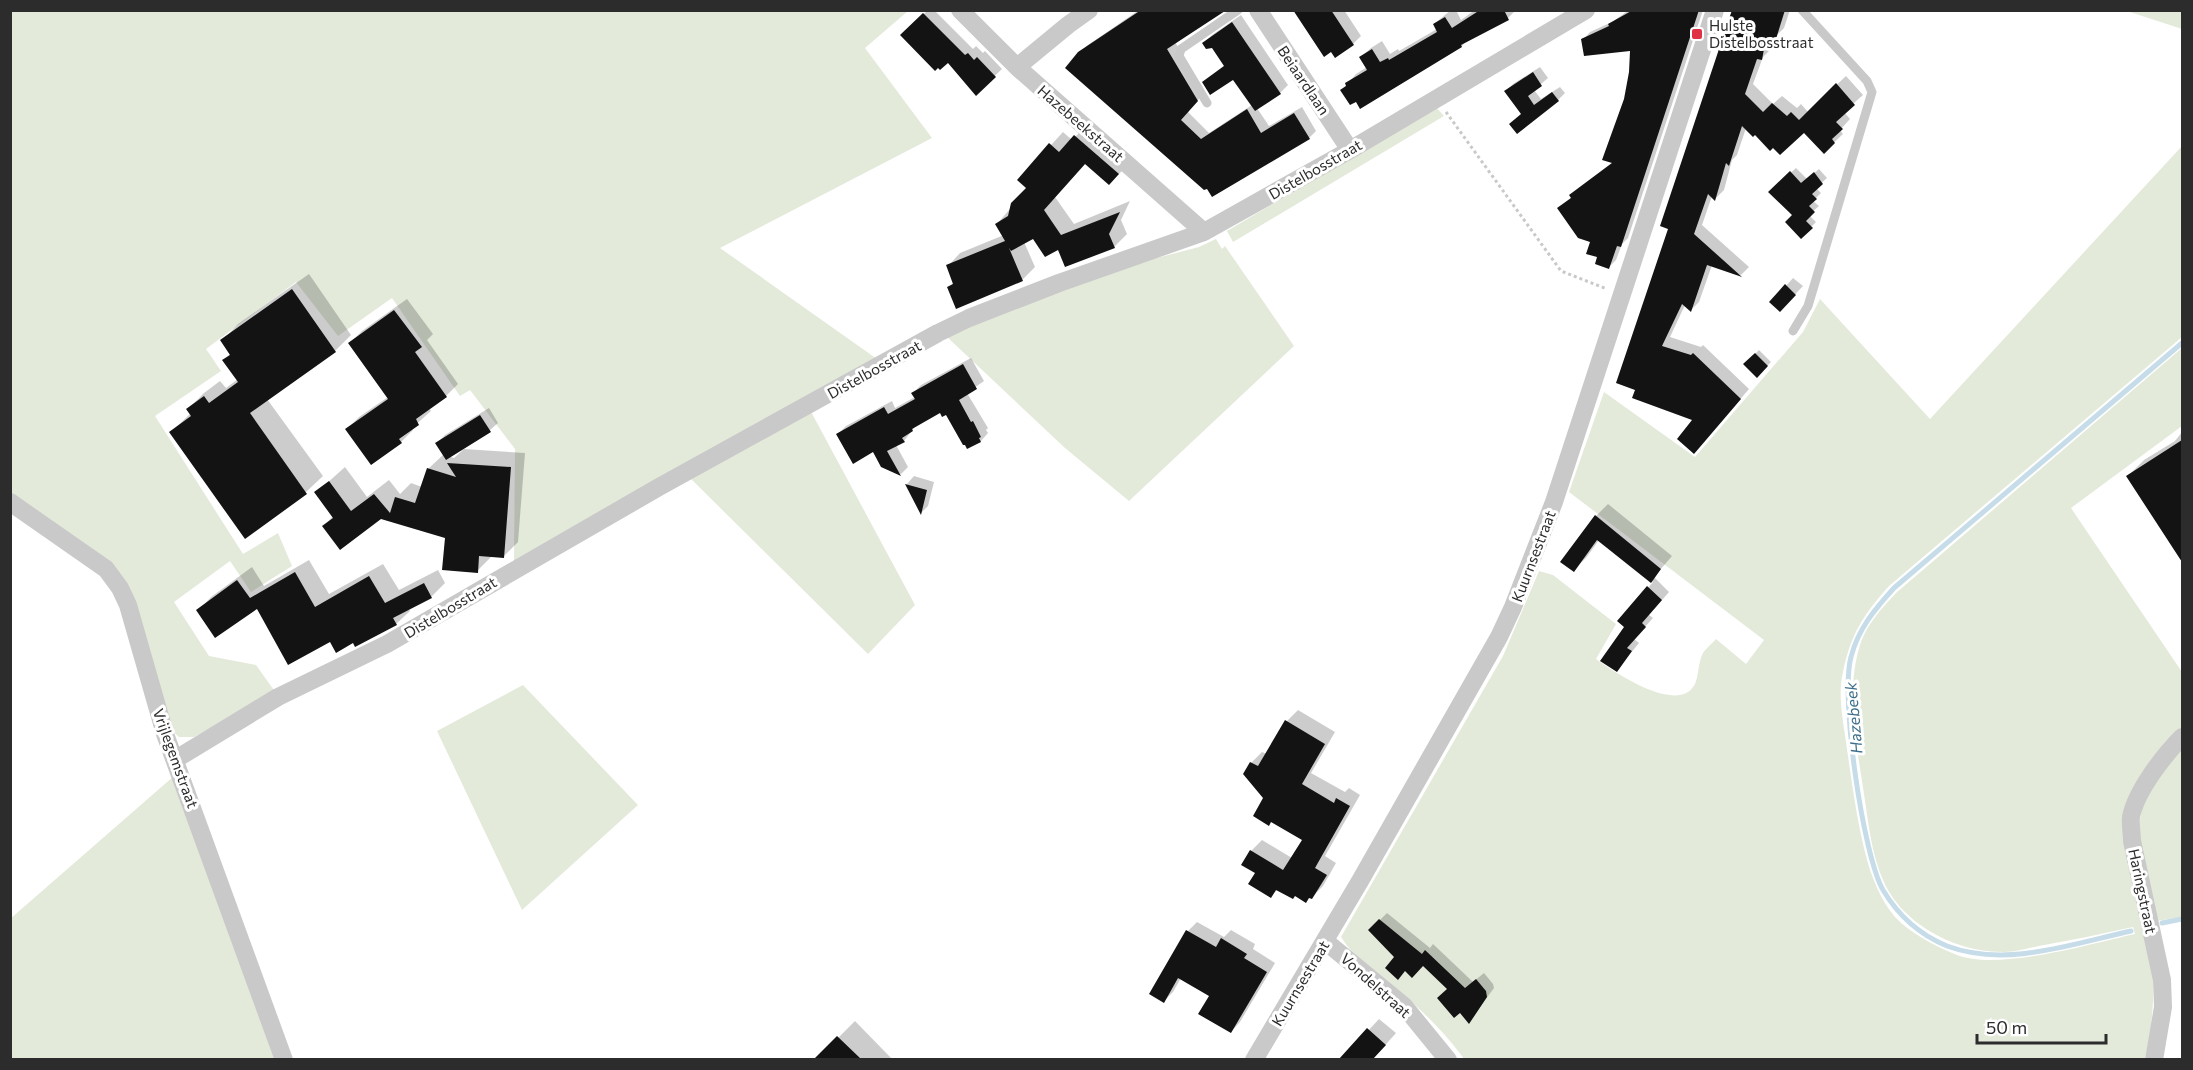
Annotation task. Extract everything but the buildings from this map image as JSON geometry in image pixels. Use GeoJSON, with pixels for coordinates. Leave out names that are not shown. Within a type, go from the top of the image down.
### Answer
{"type":"FeatureCollection","features":[{"type":"Feature","properties":{"kind":"street","name":"Hazebeekstraat"},"geometry":{"type":"LineString","coordinates":[[960,10],[1017,67],[1204,232]]}},
{"type":"Feature","properties":{"kind":"street"},"geometry":{"type":"LineString","coordinates":[[1017,67],[1089,10]]}},
{"type":"Feature","properties":{"kind":"street","name":"Beiaardlaan"},"geometry":{"type":"LineString","coordinates":[[1258,10],[1350,150]]}},
{"type":"Feature","properties":{"kind":"street","name":"Distelbosstraat"},"geometry":{"type":"LineString","coordinates":[[176,759],[278,697],[387,644],[658,487],[938,333],[969,318],[1059,283],[1204,232],[1350,150],[1586,10]]}},
{"type":"Feature","properties":{"kind":"street","name":"Kuurnsestraat"},"geometry":{"type":"LineString","coordinates":[[1254,1059],[1325,941],[1499,637],[1513,608],[1554,502],[1715,10]]}},
{"type":"Feature","properties":{"kind":"street","name":"Vrijlegemstraat"},"geometry":{"type":"LineString","coordinates":[[10,501],[106,569],[120,588],[128,605],[165,734],[284,1059]]}},
{"type":"Feature","properties":{"kind":"street","name":"Haringstraat"},"geometry":{"type":"LineString","coordinates":[[2154,1059],[2163,1007],[2162,980],[2132,840],[2131,818],[2136,802],[2145,786],[2170,749],[2182,737]]}},
{"type":"Feature","properties":{"kind":"street","name":"Vondelstraat"},"geometry":{"type":"LineString","coordinates":[[1325,941],[1404,1006],[1448,1059]]}},
{"type":"Feature","properties":{"kind":"lane"},"geometry":{"type":"LineString","coordinates":[[1207,103],[1179,56],[1182,49],[1238,10]]}},
{"type":"Feature","properties":{"kind":"lane"},"geometry":{"type":"LineString","coordinates":[[1793,332],[1808,306],[1872,92],[1867,81],[1802,10]]}},
{"type":"Feature","properties":{"kind":"path"},"geometry":{"type":"LineString","coordinates":[[1436,98],[1561,271],[1623,296]]}},
{"type":"Feature","properties":{"kind":"green space"},"geometry":{"type":"Polygon","coordinates":[[[11,11],[908,11],[865,48],[932,138],[720,248],[877,359],[514,563],[515,449],[470,390],[460,396],[392,298],[338,336],[296,282],[206,349],[221,371],[155,416],[243,554],[278,533],[292,566],[251,592],[230,561],[174,602],[209,656],[256,665],[276,693],[194,737],[179,737],[170,729],[129,592],[11,495],[11,11]]]}},
{"type":"Feature","properties":{"kind":"green space"},"geometry":{"type":"Polygon","coordinates":[[[2127,11],[2182,11],[2182,29],[2127,11]]]}},
{"type":"Feature","properties":{"kind":"green space"},"geometry":{"type":"Polygon","coordinates":[[[1436,107],[1444,116],[1233,242],[1227,231],[1436,107]]]}},
{"type":"Feature","properties":{"kind":"green space"},"geometry":{"type":"Polygon","coordinates":[[[2182,146],[2182,337],[1889,586],[1859,626],[1846,659],[1841,681],[1843,720],[1866,856],[1881,896],[1901,923],[1940,948],[1957,955],[1996,960],[2045,954],[2135,934],[2133,927],[2017,951],[1979,950],[1944,939],[1908,915],[1888,890],[1875,855],[1856,738],[1853,682],[1860,645],[1866,631],[1896,593],[2182,348],[2182,426],[2071,508],[2182,672],[2182,728],[2134,789],[2152,966],[2152,1020],[2145,1059],[1464,1059],[1425,1014],[1360,960],[1341,937],[1503,656],[1539,571],[1553,575],[1616,624],[1596,659],[1631,681],[1661,694],[1687,693],[1695,684],[1703,653],[1716,639],[1746,664],[1764,640],[1569,492],[1604,392],[1695,457],[1803,332],[1820,299],[1930,419],[2182,146]]]}},
{"type":"Feature","properties":{"kind":"green space"},"geometry":{"type":"Polygon","coordinates":[[[1216,239],[1222,249],[1225,246],[1294,346],[1129,501],[1065,448],[946,336],[997,312],[1153,259],[1199,247],[1216,239]]]}},
{"type":"Feature","properties":{"kind":"green space"},"geometry":{"type":"Polygon","coordinates":[[[809,408],[915,605],[868,654],[687,475],[809,408]]]}},
{"type":"Feature","properties":{"kind":"green space"},"geometry":{"type":"Polygon","coordinates":[[[523,685],[638,805],[522,910],[437,731],[523,685]]]}},
{"type":"Feature","properties":{"kind":"green space"},"geometry":{"type":"Polygon","coordinates":[[[2182,749],[2182,917],[2156,921],[2138,830],[2142,809],[2151,790],[2165,768],[2182,749]]]}},
{"type":"Feature","properties":{"kind":"green space"},"geometry":{"type":"Polygon","coordinates":[[[174,776],[278,1059],[11,1059],[10,919],[174,776]]]}},
{"type":"Feature","properties":{"kind":"waterway","name":"Hazebeek"},"geometry":{"type":"LineString","coordinates":[[2131,931],[2039,952],[1992,955],[1947,946],[1910,923],[1883,890],[1875,872],[1855,775],[1848,677],[1851,657],[1858,637],[1874,612],[1894,588],[2182,343]]}},
{"type":"Feature","properties":{"kind":"waterway","name":"Hazebeek"},"geometry":{"type":"LineString","coordinates":[[2162,923],[2182,919]]}},
{"type":"Feature","properties":{"kind":"place","name":"Hulste Distelbosstraat"},"geometry":{"type":"Point","coordinates":[1697,34]}}]}
